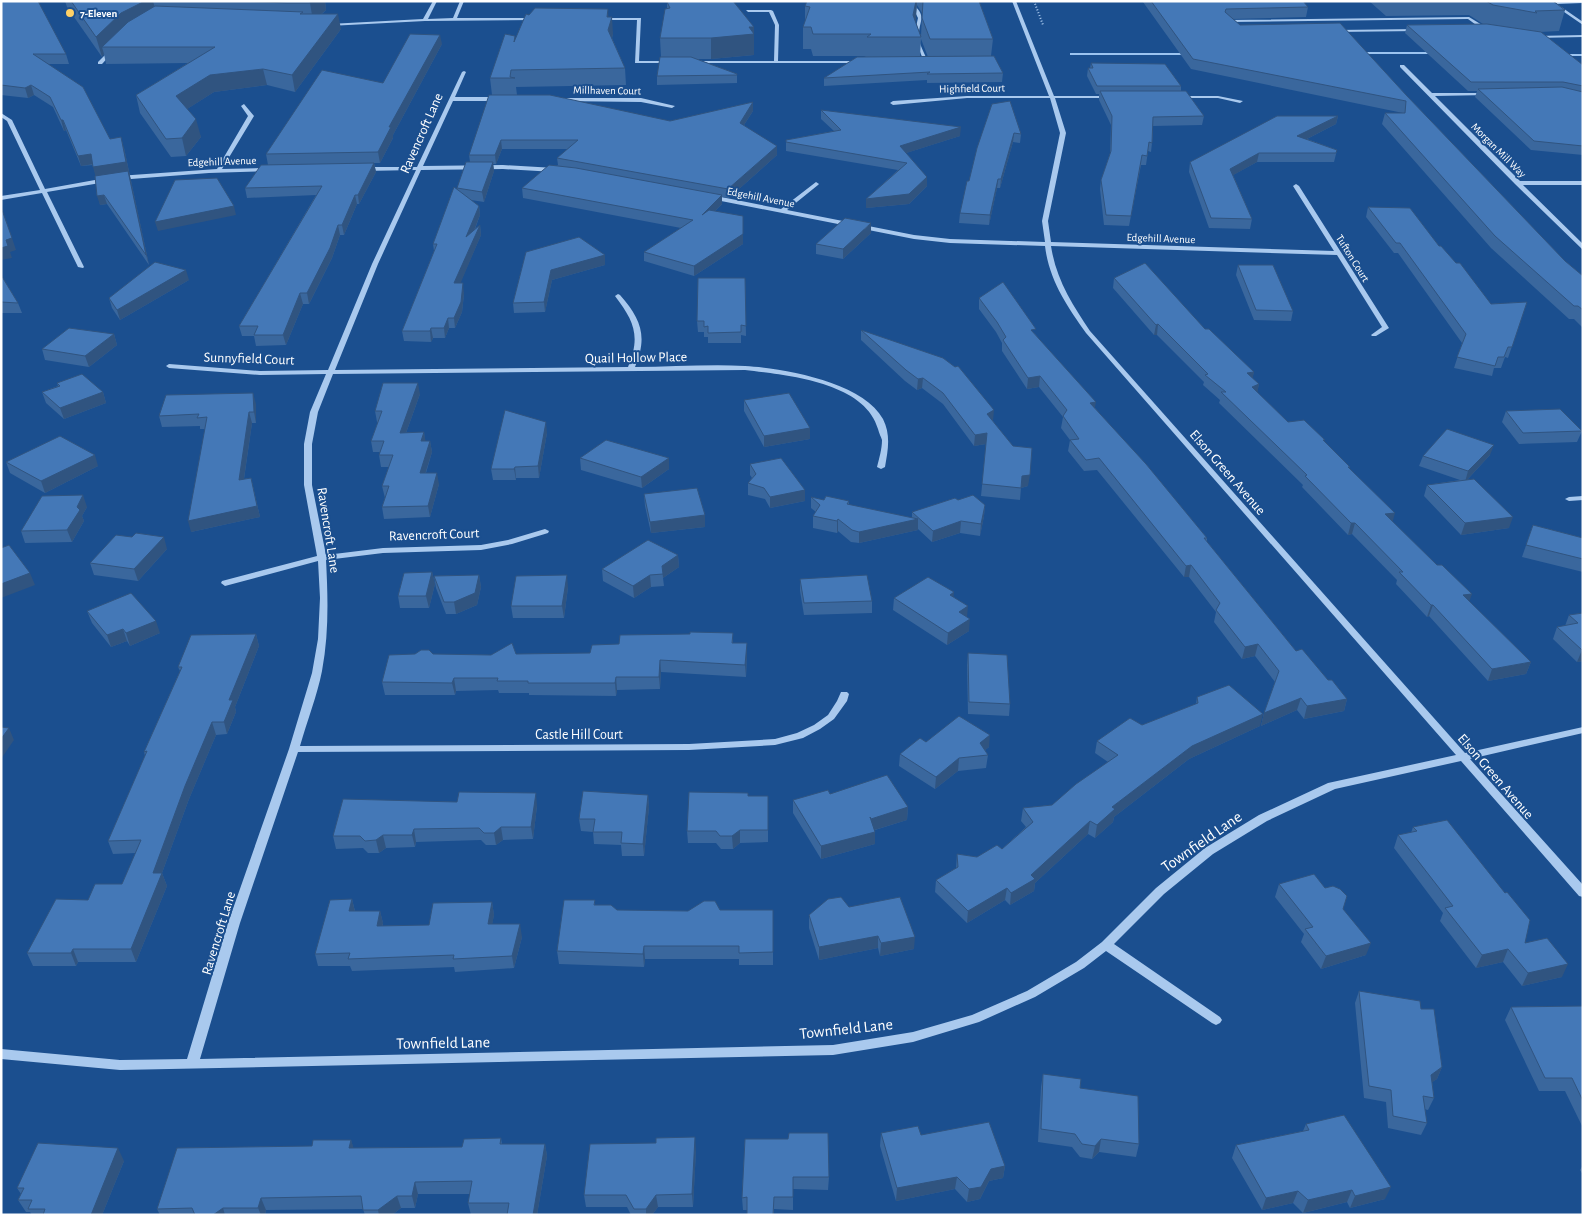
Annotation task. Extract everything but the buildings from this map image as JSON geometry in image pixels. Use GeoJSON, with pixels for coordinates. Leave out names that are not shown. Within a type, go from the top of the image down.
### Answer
{"type":"FeatureCollection","features":[{"type":"Feature","properties":{"kind":"street"},"geometry":{"type":"LineString","coordinates":[[425,20],[435,1]]}},
{"type":"Feature","properties":{"kind":"street"},"geometry":{"type":"LineString","coordinates":[[455,19],[462,1]]}},
{"type":"Feature","properties":{"kind":"street","name":"Elson Green Avenue"},"geometry":{"type":"LineString","coordinates":[[1014,1],[1052,97],[1063,133],[1045,221],[1047,245],[1059,286],[1070,306],[1088,332],[1583,893]]}},
{"type":"Feature","properties":{"kind":"street"},"geometry":{"type":"LineString","coordinates":[[1583,2],[1553,3],[1583,24]]}},
{"type":"Feature","properties":{"kind":"street"},"geometry":{"type":"LineString","coordinates":[[914,6],[920,18],[916,36],[926,62]]}},
{"type":"Feature","properties":{"kind":"street"},"geometry":{"type":"LineString","coordinates":[[748,11],[771,11],[777,25],[776,62]]}},
{"type":"Feature","properties":{"kind":"street"},"geometry":{"type":"LineString","coordinates":[[1232,26],[1227,20],[1469,18],[1485,29]]}},
{"type":"Feature","properties":{"kind":"street"},"geometry":{"type":"LineString","coordinates":[[320,25],[455,19],[542,19]]}},
{"type":"Feature","properties":{"kind":"street"},"geometry":{"type":"LineString","coordinates":[[600,19],[639,19],[637,62],[677,62]]}},
{"type":"Feature","properties":{"kind":"street"},"geometry":{"type":"LineString","coordinates":[[1332,31],[1427,29]]}},
{"type":"Feature","properties":{"kind":"street"},"geometry":{"type":"LineString","coordinates":[[1475,29],[1494,30]]}},
{"type":"Feature","properties":{"kind":"street"},"geometry":{"type":"LineString","coordinates":[[1532,37],[1583,36]]}},
{"type":"Feature","properties":{"kind":"street"},"geometry":{"type":"LineString","coordinates":[[100,63],[118,46]]}},
{"type":"Feature","properties":{"kind":"street"},"geometry":{"type":"LineString","coordinates":[[687,62],[866,62]]}},
{"type":"Feature","properties":{"kind":"street"},"geometry":{"type":"LineString","coordinates":[[916,62],[935,62]]}},
{"type":"Feature","properties":{"kind":"street","name":"Morgan Mill Way"},"geometry":{"type":"LineString","coordinates":[[1402,66],[1583,248]]}},
{"type":"Feature","properties":{"kind":"street","name":"Ravencroft Lane"},"geometry":{"type":"LineString","coordinates":[[192,1064],[234,923],[294,748],[317,673],[322,639],[324,598],[322,558],[308,485],[308,444],[314,412],[375,264],[464,72]]}},
{"type":"Feature","properties":{"kind":"street"},"geometry":{"type":"LineString","coordinates":[[1430,95],[1495,94]]}},
{"type":"Feature","properties":{"kind":"street","name":"Highfield Court"},"geometry":{"type":"LineString","coordinates":[[893,103],[967,97],[1120,97]]}},
{"type":"Feature","properties":{"kind":"street"},"geometry":{"type":"LineString","coordinates":[[1169,97],[1218,97],[1240,102]]}},
{"type":"Feature","properties":{"kind":"street"},"geometry":{"type":"LineString","coordinates":[[451,99],[501,99]]}},
{"type":"Feature","properties":{"kind":"street","name":"Millhaven Court"},"geometry":{"type":"LineString","coordinates":[[551,100],[641,100],[672,106]]}},
{"type":"Feature","properties":{"kind":"street"},"geometry":{"type":"LineString","coordinates":[[219,170],[251,116],[244,106]]}},
{"type":"Feature","properties":{"kind":"street"},"geometry":{"type":"LineString","coordinates":[[1,114],[9,120],[81,267]]}},
{"type":"Feature","properties":{"kind":"street"},"geometry":{"type":"LineString","coordinates":[[353,169],[503,167],[565,171]]}},
{"type":"Feature","properties":{"kind":"street","name":"Edgehill Avenue"},"geometry":{"type":"LineString","coordinates":[[1,198],[130,177],[219,170],[276,170]]}},
{"type":"Feature","properties":{"kind":"street"},"geometry":{"type":"LineString","coordinates":[[1517,183],[1583,183]]}},
{"type":"Feature","properties":{"kind":"street"},"geometry":{"type":"LineString","coordinates":[[782,211],[816,184]]}},
{"type":"Feature","properties":{"kind":"street","name":"Tufton Court"},"geometry":{"type":"LineString","coordinates":[[1296,186],[1386,328],[1374,335]]}},
{"type":"Feature","properties":{"kind":"street","name":"Edgehill Avenue"},"geometry":{"type":"LineString","coordinates":[[705,196],[914,237],[950,241],[1339,253]]}},
{"type":"Feature","properties":{"kind":"street"},"geometry":{"type":"LineString","coordinates":[[618,296],[630,310],[637,324],[639,340],[636,356],[630,370]]}},
{"type":"Feature","properties":{"kind":"street","name":"Sunnyfield Court"},"geometry":{"type":"LineString","coordinates":[[169,366],[260,374],[329,373]]}},
{"type":"Feature","properties":{"kind":"street","name":"Quail Hollow Place"},"geometry":{"type":"LineString","coordinates":[[329,373],[745,368],[774,371],[827,383],[858,397],[873,410],[881,421],[886,436],[887,451],[881,467]]}},
{"type":"Feature","properties":{"kind":"street"},"geometry":{"type":"LineString","coordinates":[[1569,499],[1583,498]]}},
{"type":"Feature","properties":{"kind":"street","name":"Ravencroft Court"},"geometry":{"type":"LineString","coordinates":[[225,583],[264,571],[322,558],[369,551],[481,547],[521,540],[545,530]]}},
{"type":"Feature","properties":{"kind":"street","name":"Castle Hill Court"},"geometry":{"type":"LineString","coordinates":[[294,748],[688,747],[775,742],[800,736],[817,727],[831,717],[844,694]]}},
{"type":"Feature","properties":{"kind":"street","name":"Townfield Lane"},"geometry":{"type":"LineString","coordinates":[[1,1054],[120,1065],[192,1064],[833,1050],[913,1037],[975,1019],[1031,994],[1080,965],[1106,945],[1160,891],[1209,851],[1263,818],[1332,786],[1583,730]]}},
{"type":"Feature","properties":{"kind":"street"},"geometry":{"type":"LineString","coordinates":[[1106,945],[1216,1020]]}},
{"type":"Feature","properties":{"kind":"waterway"},"geometry":{"type":"LineString","coordinates":[[1357,53],[1437,53]]}},
{"type":"Feature","properties":{"kind":"waterway"},"geometry":{"type":"LineString","coordinates":[[1072,54],[1192,54]]}},
{"type":"Feature","properties":{"kind":"waterway"},"geometry":{"type":"LineString","coordinates":[[1560,55],[1583,55]]}},
{"type":"Feature","properties":{"kind":"place","name":"7-Eleven"},"geometry":{"type":"Point","coordinates":[70,13]}}]}
